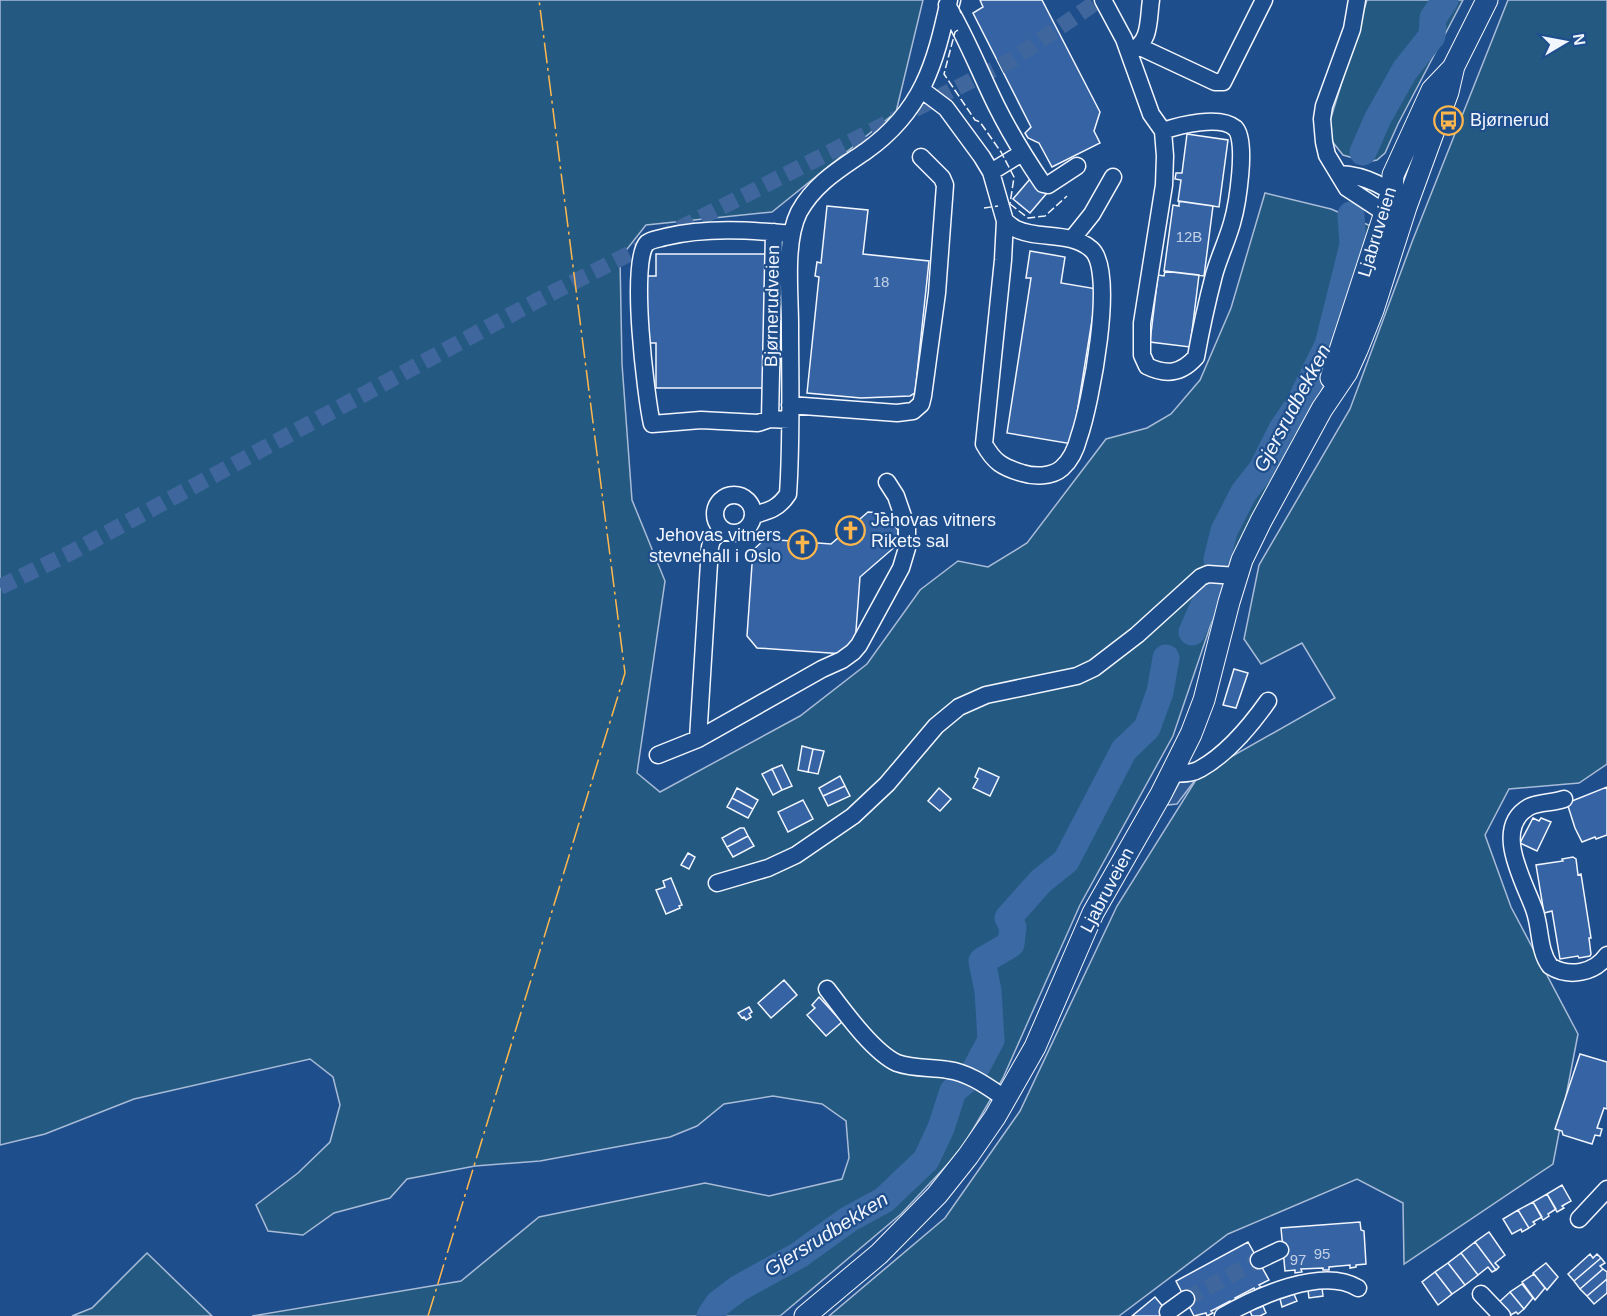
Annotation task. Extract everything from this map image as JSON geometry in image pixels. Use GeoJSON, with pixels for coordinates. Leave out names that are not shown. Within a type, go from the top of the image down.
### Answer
{"type":"FeatureCollection","features":[{"type":"Feature","properties":{"kind":"main road","name":"Ljabruveien"},"geometry":{"type":"LineString","coordinates":[[805,1316],[887,1246],[930,1203],[968,1156],[1006,1099],[1035,1047],[1098,905],[1172,774],[1191,734],[1204,699],[1237,576],[1260,521],[1322,409],[1347,372],[1367,326],[1394,202],[1448,92],[1454,66],[1487,0]]}},
{"type":"Feature","properties":{"kind":"street"},"geometry":{"type":"LineString","coordinates":[[1103,0],[1134,49],[1151,114],[1163,131],[1164,186],[1142,323],[1142,355],[1147,366],[1166,373],[1188,366],[1196,357],[1215,272],[1232,222],[1242,148],[1240,135],[1225,123],[1185,123],[1163,131]]}},
{"type":"Feature","properties":{"kind":"street"},"geometry":{"type":"LineString","coordinates":[[1134,49],[1147,34],[1151,0]]}},
{"type":"Feature","properties":{"kind":"street"},"geometry":{"type":"LineString","coordinates":[[1134,49],[1215,82],[1223,82],[1264,0]]}},
{"type":"Feature","properties":{"kind":"street"},"geometry":{"type":"LineString","coordinates":[[1357,0],[1352,29],[1327,96],[1322,130],[1328,155],[1340,174],[1350,174],[1394,202]]}},
{"type":"Feature","properties":{"kind":"street"},"geometry":{"type":"LineString","coordinates":[[948,3],[998,108],[1042,184],[1048,185],[1077,166]]}},
{"type":"Feature","properties":{"kind":"street","name":"Bjørnerudveien"},"geometry":{"type":"LineString","coordinates":[[754,515],[776,507],[788,494],[790,272],[792,234],[799,213],[814,189],[833,172],[886,135],[906,116],[922,90],[941,37],[948,3]]}},
{"type":"Feature","properties":{"kind":"street"},"geometry":{"type":"LineString","coordinates":[[922,90],[946,108],[991,172],[1005,221],[984,444],[992,458],[1006,468],[1026,474],[1048,475],[1060,470],[1070,459],[1080,436],[1091,386],[1100,325],[1102,276],[1096,255],[1091,249],[1072,239],[1017,230],[1005,221]]}},
{"type":"Feature","properties":{"kind":"street"},"geometry":{"type":"LineString","coordinates":[[991,172],[1022,153]]}},
{"type":"Feature","properties":{"kind":"street"},"geometry":{"type":"LineString","coordinates":[[792,234],[736,230],[703,231],[651,241],[645,247],[640,260],[639,275],[641,346],[652,424],[700,420],[758,423],[790,412],[897,413],[913,411],[921,404],[934,316],[945,185],[942,178],[921,157]]}},
{"type":"Feature","properties":{"kind":"street"},"geometry":{"type":"LineString","coordinates":[[1072,239],[1092,214],[1113,177]]}},
{"type":"Feature","properties":{"kind":"street"},"geometry":{"type":"LineString","coordinates":[[770,419],[774,232]]}},
{"type":"Feature","properties":{"kind":"street"},"geometry":{"type":"LineString","coordinates":[[658,755],[698,739],[842,660],[859,645],[902,568],[906,548],[907,528],[901,507],[887,482]]}},
{"type":"Feature","properties":{"kind":"street"},"geometry":{"type":"LineString","coordinates":[[738,495],[747,500],[753,508],[754,515],[749,527],[741,533],[731,534],[722,529],[716,519],[716,510],[720,501],[729,496],[738,495]]}},
{"type":"Feature","properties":{"kind":"street"},"geometry":{"type":"LineString","coordinates":[[698,739],[710,547],[712,540],[722,529]]}},
{"type":"Feature","properties":{"kind":"street"},"geometry":{"type":"LineString","coordinates":[[717,883],[768,868],[796,855],[853,816],[887,784],[936,726],[959,707],[986,695],[1082,675],[1121,649],[1201,577],[1208,574],[1237,576]]}},
{"type":"Feature","properties":{"kind":"street"},"geometry":{"type":"LineString","coordinates":[[1172,774],[1190,773],[1200,769],[1236,740],[1268,701]]}},
{"type":"Feature","properties":{"kind":"street"},"geometry":{"type":"LineString","coordinates":[[1564,799],[1550,804],[1536,803],[1526,808],[1519,816],[1513,827],[1514,860],[1534,907],[1543,954],[1550,966],[1564,972],[1588,970],[1601,964],[1607,955]]}},
{"type":"Feature","properties":{"kind":"street"},"geometry":{"type":"LineString","coordinates":[[827,989],[865,1035],[891,1059],[918,1068],[961,1073],[978,1080],[1006,1099]]}},
{"type":"Feature","properties":{"kind":"street"},"geometry":{"type":"LineString","coordinates":[[1579,1219],[1607,1189]]}},
{"type":"Feature","properties":{"kind":"street"},"geometry":{"type":"LineString","coordinates":[[1259,1260],[1280,1250]]}},
{"type":"Feature","properties":{"kind":"street"},"geometry":{"type":"LineString","coordinates":[[1223,1316],[1298,1285],[1332,1280],[1358,1288]]}},
{"type":"Feature","properties":{"kind":"street"},"geometry":{"type":"LineString","coordinates":[[1481,1294],[1502,1316]]}},
{"type":"Feature","properties":{"kind":"street"},"geometry":{"type":"LineString","coordinates":[[1168,1312],[1186,1299]]}},
{"type":"Feature","properties":{"kind":"shaded area"},"geometry":{"type":"Polygon","coordinates":[[[0,0],[923,0],[896,112],[772,212],[646,225],[620,258],[622,364],[632,500],[665,581],[637,773],[660,792],[800,716],[867,664],[920,590],[958,561],[988,567],[1027,543],[1106,439],[1147,428],[1171,414],[1200,380],[1231,308],[1265,193],[1331,209],[1373,227],[1319,398],[1269,485],[1228,565],[1173,736],[1080,905],[1003,1078],[961,1150],[901,1214],[780,1316],[252,1316],[461,1281],[539,1217],[705,1183],[769,1196],[842,1179],[849,1158],[846,1121],[822,1104],[773,1096],[724,1104],[697,1126],[670,1137],[540,1161],[475,1166],[407,1179],[390,1198],[334,1213],[303,1235],[268,1231],[256,1205],[298,1173],[330,1142],[340,1105],[333,1077],[310,1059],[134,1099],[45,1134],[0,1145],[0,0]]]}},
{"type":"Feature","properties":{"kind":"shaded area"},"geometry":{"type":"Polygon","coordinates":[[[1367,0],[1463,0],[1385,153],[1377,160],[1367,162],[1343,155],[1331,140],[1330,121],[1367,0]]]}},
{"type":"Feature","properties":{"kind":"shaded area"},"geometry":{"type":"Polygon","coordinates":[[[1508,0],[1607,0],[1607,764],[1579,783],[1509,789],[1485,835],[1511,907],[1578,1034],[1553,1164],[1404,1264],[1403,1203],[1357,1179],[1228,1234],[1119,1316],[829,1316],[945,1218],[1020,1111],[1117,906],[1199,775],[1335,698],[1302,643],[1261,664],[1244,639],[1259,565],[1350,409],[1412,242],[1508,0]]]}},
{"type":"Feature","properties":{"kind":"shaded area"},"geometry":{"type":"Polygon","coordinates":[[[1190,764],[1199,775],[1177,804],[1167,805],[1190,764]]]}},
{"type":"Feature","properties":{"kind":"shaded area"},"geometry":{"type":"Polygon","coordinates":[[[147,1253],[212,1316],[72,1316],[92,1308],[147,1253]]]}},
{"type":"Feature","properties":{"kind":"building"},"geometry":{"type":"Polygon","coordinates":[[[980,0],[1042,0],[1100,112],[1094,131],[1100,143],[1052,167],[1039,143],[1028,138],[1025,133],[1031,127],[973,13],[983,7],[980,0]]]}},
{"type":"Feature","properties":{"kind":"building"},"geometry":{"type":"Polygon","coordinates":[[[1187,134],[1228,140],[1219,207],[1178,201],[1181,180],[1175,179],[1176,173],[1182,173],[1187,134]]]}},
{"type":"Feature","properties":{"kind":"building"},"geometry":{"type":"Polygon","coordinates":[[[1030,179],[1047,193],[1030,213],[1013,199],[1030,179]]]}},
{"type":"Feature","properties":{"kind":"building"},"geometry":{"type":"Polygon","coordinates":[[[1179,201],[1213,206],[1204,276],[1164,271],[1173,205],[1179,206],[1179,201]]]}},
{"type":"Feature","properties":{"kind":"building"},"geometry":{"type":"Polygon","coordinates":[[[827,206],[868,210],[863,254],[929,261],[915,393],[910,396],[861,398],[807,393],[819,277],[815,276],[817,262],[821,263],[827,206]]]}},
{"type":"Feature","properties":{"kind":"building"},"geometry":{"type":"Polygon","coordinates":[[[1030,251],[1065,257],[1061,283],[1097,289],[1072,444],[1007,433],[1031,278],[1026,278],[1030,251]]]}},
{"type":"Feature","properties":{"kind":"building"},"geometry":{"type":"Polygon","coordinates":[[[656,254],[766,254],[766,388],[656,388],[656,343],[646,343],[646,276],[656,276],[656,254]]]}},
{"type":"Feature","properties":{"kind":"building"},"geometry":{"type":"Polygon","coordinates":[[[1165,271],[1199,275],[1190,347],[1150,342],[1158,275],[1164,276],[1165,271]]]}},
{"type":"Feature","properties":{"kind":"building"},"geometry":{"type":"Polygon","coordinates":[[[868,512],[884,513],[898,530],[897,545],[860,577],[855,644],[844,654],[757,648],[747,636],[753,550],[765,539],[831,544],[868,512]]]}},
{"type":"Feature","properties":{"kind":"building"},"geometry":{"type":"Polygon","coordinates":[[[1234,669],[1248,673],[1236,708],[1223,705],[1234,669]]]}},
{"type":"Feature","properties":{"kind":"building"},"geometry":{"type":"Polygon","coordinates":[[[802,746],[813,749],[808,772],[798,770],[802,746]]]}},
{"type":"Feature","properties":{"kind":"building"},"geometry":{"type":"Polygon","coordinates":[[[813,749],[824,751],[818,774],[808,772],[813,749]]]}},
{"type":"Feature","properties":{"kind":"building"},"geometry":{"type":"Polygon","coordinates":[[[782,765],[792,786],[782,790],[772,769],[782,765]]]}},
{"type":"Feature","properties":{"kind":"building"},"geometry":{"type":"Polygon","coordinates":[[[979,768],[999,777],[990,796],[973,788],[978,779],[975,777],[979,768]]]}},
{"type":"Feature","properties":{"kind":"building"},"geometry":{"type":"Polygon","coordinates":[[[772,769],[782,790],[773,795],[762,774],[772,769]]]}},
{"type":"Feature","properties":{"kind":"building"},"geometry":{"type":"Polygon","coordinates":[[[840,776],[845,786],[823,796],[819,788],[840,776]]]}},
{"type":"Feature","properties":{"kind":"building"},"geometry":{"type":"Polygon","coordinates":[[[845,786],[850,796],[828,806],[823,796],[845,786]]]}},
{"type":"Feature","properties":{"kind":"building"},"geometry":{"type":"Polygon","coordinates":[[[1607,787],[1607,835],[1582,842],[1567,803],[1607,787]]]}},
{"type":"Feature","properties":{"kind":"building"},"geometry":{"type":"Polygon","coordinates":[[[737,788],[758,800],[753,809],[732,798],[737,788]]]}},
{"type":"Feature","properties":{"kind":"building"},"geometry":{"type":"Polygon","coordinates":[[[939,788],[951,799],[940,811],[928,801],[939,788]]]}},
{"type":"Feature","properties":{"kind":"building"},"geometry":{"type":"Polygon","coordinates":[[[732,798],[753,809],[748,818],[727,807],[732,798]]]}},
{"type":"Feature","properties":{"kind":"building"},"geometry":{"type":"Polygon","coordinates":[[[803,800],[813,819],[788,832],[778,812],[803,800]]]}},
{"type":"Feature","properties":{"kind":"building"},"geometry":{"type":"Polygon","coordinates":[[[1533,818],[1551,822],[1537,851],[1520,843],[1533,818]]]}},
{"type":"Feature","properties":{"kind":"building"},"geometry":{"type":"Polygon","coordinates":[[[744,828],[748,836],[727,847],[722,838],[744,828]]]}},
{"type":"Feature","properties":{"kind":"building"},"geometry":{"type":"Polygon","coordinates":[[[748,836],[754,846],[733,857],[727,847],[748,836]]]}},
{"type":"Feature","properties":{"kind":"building"},"geometry":{"type":"Polygon","coordinates":[[[688,853],[695,857],[689,869],[681,865],[688,853]]]}},
{"type":"Feature","properties":{"kind":"building"},"geometry":{"type":"Polygon","coordinates":[[[1573,857],[1576,859],[1578,875],[1581,874],[1591,938],[1589,938],[1591,954],[1579,958],[1578,956],[1560,959],[1552,911],[1544,913],[1536,865],[1573,857]]]}},
{"type":"Feature","properties":{"kind":"building"},"geometry":{"type":"Polygon","coordinates":[[[671,878],[682,905],[666,914],[656,890],[665,887],[663,881],[671,878]]]}},
{"type":"Feature","properties":{"kind":"building"},"geometry":{"type":"Polygon","coordinates":[[[784,980],[797,995],[771,1018],[758,1003],[784,980]]]}},
{"type":"Feature","properties":{"kind":"building"},"geometry":{"type":"Polygon","coordinates":[[[819,997],[842,1022],[826,1036],[807,1015],[815,1008],[812,1005],[819,997]]]}},
{"type":"Feature","properties":{"kind":"building"},"geometry":{"type":"Polygon","coordinates":[[[749,1007],[752,1012],[749,1014],[751,1017],[746,1020],[738,1013],[749,1007]]]}},
{"type":"Feature","properties":{"kind":"building"},"geometry":{"type":"Polygon","coordinates":[[[1580,1054],[1607,1062],[1607,1109],[1604,1108],[1597,1128],[1602,1129],[1600,1136],[1595,1135],[1592,1144],[1563,1135],[1562,1131],[1555,1129],[1580,1054]]]}},
{"type":"Feature","properties":{"kind":"building"},"geometry":{"type":"Polygon","coordinates":[[[1562,1185],[1571,1201],[1557,1212],[1547,1194],[1562,1185]]]}},
{"type":"Feature","properties":{"kind":"building"},"geometry":{"type":"Polygon","coordinates":[[[1547,1194],[1556,1209],[1543,1220],[1533,1202],[1547,1194]]]}},
{"type":"Feature","properties":{"kind":"building"},"geometry":{"type":"Polygon","coordinates":[[[1533,1202],[1542,1217],[1533,1222],[1535,1224],[1529,1228],[1518,1210],[1533,1202]]]}},
{"type":"Feature","properties":{"kind":"building"},"geometry":{"type":"Polygon","coordinates":[[[1518,1210],[1529,1228],[1512,1234],[1503,1219],[1518,1210]]]}},
{"type":"Feature","properties":{"kind":"building"},"geometry":{"type":"Polygon","coordinates":[[[1360,1222],[1361,1230],[1364,1231],[1366,1264],[1350,1268],[1350,1265],[1329,1267],[1329,1270],[1301,1269],[1302,1272],[1295,1273],[1295,1270],[1285,1271],[1281,1228],[1360,1222]]]}},
{"type":"Feature","properties":{"kind":"building"},"geometry":{"type":"Polygon","coordinates":[[[1489,1232],[1505,1255],[1495,1263],[1499,1267],[1496,1270],[1475,1242],[1489,1232]]]}},
{"type":"Feature","properties":{"kind":"building"},"geometry":{"type":"Polygon","coordinates":[[[1248,1242],[1269,1280],[1259,1285],[1261,1287],[1255,1290],[1254,1288],[1235,1298],[1237,1300],[1231,1303],[1230,1301],[1211,1311],[1213,1313],[1207,1316],[1206,1313],[1194,1316],[1176,1281],[1248,1242]]]}},
{"type":"Feature","properties":{"kind":"building"},"geometry":{"type":"Polygon","coordinates":[[[1475,1242],[1496,1270],[1492,1272],[1488,1267],[1478,1275],[1461,1253],[1475,1242]]]}},
{"type":"Feature","properties":{"kind":"building"},"geometry":{"type":"Polygon","coordinates":[[[1461,1253],[1478,1275],[1465,1285],[1448,1263],[1461,1253]]]}},
{"type":"Feature","properties":{"kind":"building"},"geometry":{"type":"Polygon","coordinates":[[[1590,1254],[1593,1258],[1597,1254],[1601,1258],[1574,1281],[1568,1274],[1590,1254]]]}},
{"type":"Feature","properties":{"kind":"building"},"geometry":{"type":"Polygon","coordinates":[[[1601,1258],[1605,1263],[1600,1266],[1603,1269],[1580,1289],[1574,1281],[1601,1258]]]}},
{"type":"Feature","properties":{"kind":"building"},"geometry":{"type":"Polygon","coordinates":[[[1448,1263],[1465,1285],[1452,1294],[1435,1272],[1448,1263]]]}},
{"type":"Feature","properties":{"kind":"building"},"geometry":{"type":"Polygon","coordinates":[[[1546,1263],[1558,1277],[1547,1290],[1533,1273],[1546,1263]]]}},
{"type":"Feature","properties":{"kind":"building"},"geometry":{"type":"Polygon","coordinates":[[[1603,1269],[1607,1272],[1607,1279],[1587,1296],[1580,1289],[1603,1269]]]}},
{"type":"Feature","properties":{"kind":"building"},"geometry":{"type":"Polygon","coordinates":[[[1435,1272],[1452,1294],[1438,1305],[1422,1282],[1435,1272]]]}},
{"type":"Feature","properties":{"kind":"building"},"geometry":{"type":"Polygon","coordinates":[[[1534,1274],[1545,1288],[1535,1300],[1522,1282],[1534,1274]]]}},
{"type":"Feature","properties":{"kind":"building"},"geometry":{"type":"Polygon","coordinates":[[[1607,1279],[1607,1293],[1594,1304],[1587,1296],[1607,1279]]]}},
{"type":"Feature","properties":{"kind":"building"},"geometry":{"type":"Polygon","coordinates":[[[1522,1284],[1533,1298],[1524,1309],[1510,1292],[1522,1284]]]}},
{"type":"Feature","properties":{"kind":"building"},"geometry":{"type":"Polygon","coordinates":[[[1322,1288],[1323,1296],[1309,1298],[1308,1290],[1322,1288]]]}},
{"type":"Feature","properties":{"kind":"building"},"geometry":{"type":"Polygon","coordinates":[[[1510,1292],[1524,1309],[1518,1314],[1516,1312],[1509,1316],[1498,1303],[1510,1292]]]}},
{"type":"Feature","properties":{"kind":"building"},"geometry":{"type":"Polygon","coordinates":[[[1294,1294],[1297,1301],[1282,1307],[1280,1299],[1294,1294]]]}},
{"type":"Feature","properties":{"kind":"building"},"geometry":{"type":"Polygon","coordinates":[[[1155,1297],[1171,1316],[1132,1316],[1155,1297]]]}},
{"type":"Feature","properties":{"kind":"building"},"geometry":{"type":"Polygon","coordinates":[[[1263,1306],[1266,1313],[1252,1316],[1250,1311],[1263,1306]]]}},
{"type":"Feature","properties":{"kind":"waterway","name":"Gjersrudbekken"},"geometry":{"type":"LineString","coordinates":[[1363,152],[1378,118],[1405,70],[1432,36],[1433,18],[1445,0]]}},
{"type":"Feature","properties":{"kind":"waterway","name":"Gjersrudbekken"},"geometry":{"type":"LineString","coordinates":[[1217,559],[1224,531],[1244,492],[1262,469],[1282,429],[1299,404],[1328,345],[1353,245],[1351,215]]}},
{"type":"Feature","properties":{"kind":"waterway","name":"Gjersrudbekken"},"geometry":{"type":"LineString","coordinates":[[1192,632],[1215,580]]}},
{"type":"Feature","properties":{"kind":"waterway","name":"Gjersrudbekken"},"geometry":{"type":"LineString","coordinates":[[974,1072],[991,1040],[988,991],[982,961],[1011,944],[1013,927],[1008,918],[1041,881],[1066,861],[1124,750],[1147,728],[1160,692],[1166,658]]}},
{"type":"Feature","properties":{"kind":"waterway","name":"Gjersrudbekken"},"geometry":{"type":"LineString","coordinates":[[710,1316],[718,1304],[739,1288],[799,1255],[849,1219],[884,1200],[926,1160],[941,1128],[953,1091],[965,1081]]}},
{"type":"Feature","properties":{"kind":"tunnel"},"geometry":{"type":"LineString","coordinates":[[0,587],[72,552],[540,299],[1012,60],[1095,3]]}},
{"type":"Feature","properties":{"kind":"tunnel"},"geometry":{"type":"LineString","coordinates":[[1186,1299],[1259,1260]]}},
{"type":"Feature","properties":{"kind":"fence"},"geometry":{"type":"LineString","coordinates":[[961,0],[959,8],[961,13]]}},
{"type":"Feature","properties":{"kind":"fence"},"geometry":{"type":"LineString","coordinates":[[958,30],[955,32],[944,74],[975,120],[980,122],[1001,152],[1014,177],[1010,204]]}},
{"type":"Feature","properties":{"kind":"fence"},"geometry":{"type":"LineString","coordinates":[[1010,204],[1028,218],[1045,216],[1067,196]]}},
{"type":"Feature","properties":{"kind":"fence"},"geometry":{"type":"LineString","coordinates":[[984,208],[998,206]]}},
{"type":"Feature","properties":{"kind":"power"},"geometry":{"type":"LineString","coordinates":[[428,1316],[625,673],[539,0]]}},
{"type":"Feature","properties":{"kind":"place","name":"Bjørnerud"},"geometry":{"type":"Point","coordinates":[1449,120]}},
{"type":"Feature","properties":{"kind":"place","name":"Jehovas vitners Rikets sal"},"geometry":{"type":"Point","coordinates":[850,530]}},
{"type":"Feature","properties":{"kind":"place","name":"Jehovas vitners stevnehall i Oslo"},"geometry":{"type":"Point","coordinates":[802,545]}}]}
